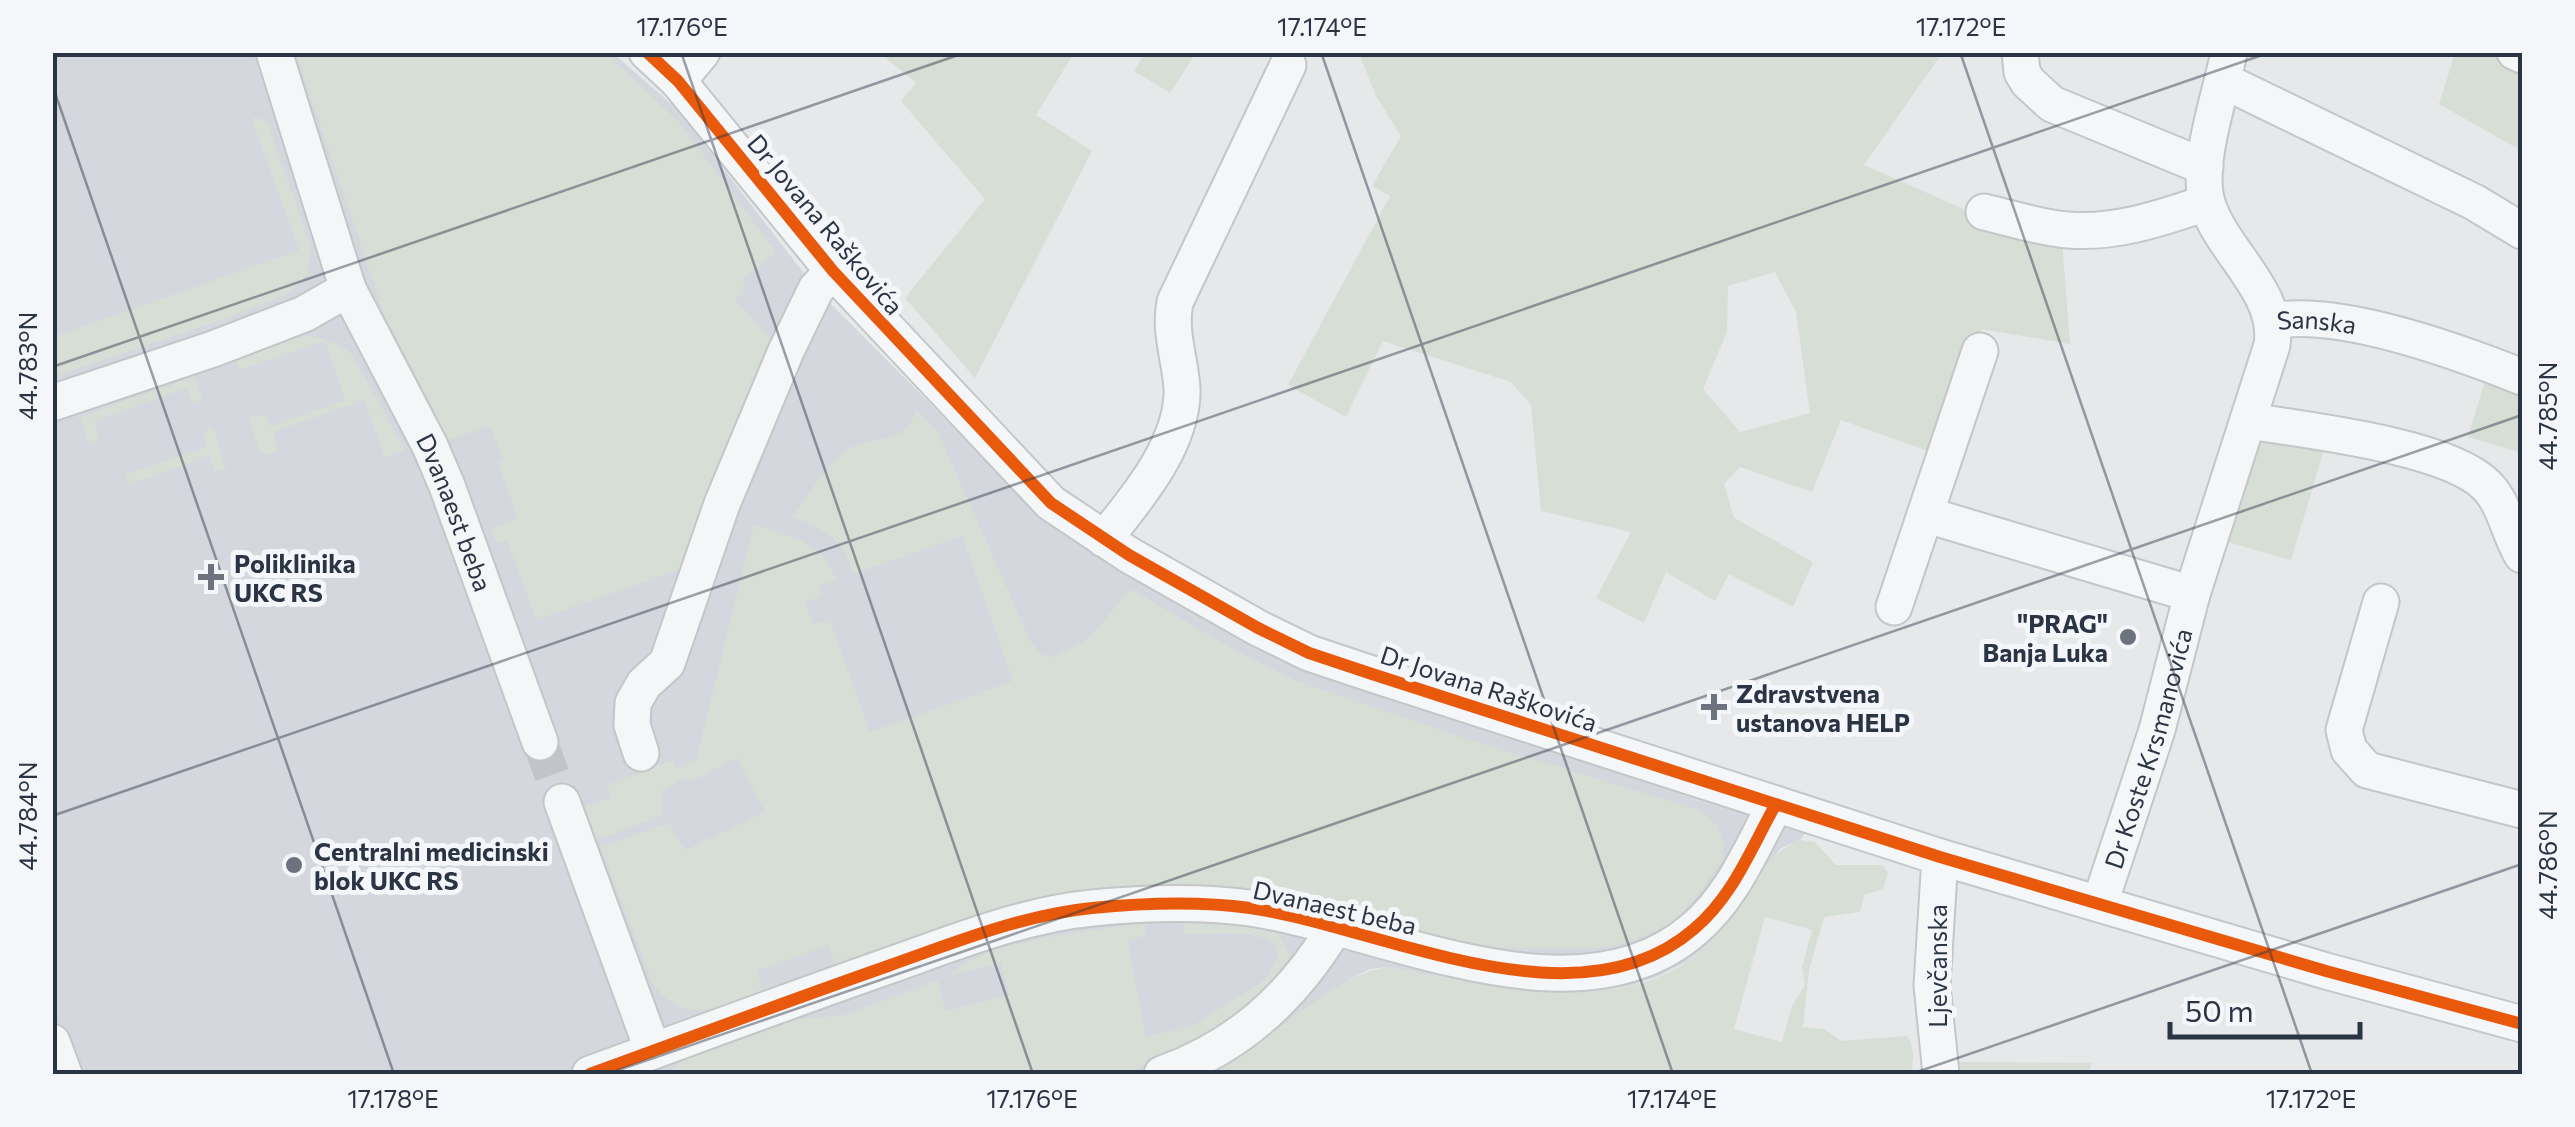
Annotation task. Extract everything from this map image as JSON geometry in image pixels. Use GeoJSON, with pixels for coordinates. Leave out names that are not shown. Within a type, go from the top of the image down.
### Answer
{"type":"FeatureCollection","features":[{"type":"Feature","properties":{"kind":"street","name":"Dvanaest beba"},"geometry":{"type":"LineString","coordinates":[[274,52],[348,289],[448,486],[540,742]]}},
{"type":"Feature","properties":{"kind":"street","name":"Dr Jovana Raškovića"},"geometry":{"type":"LineString","coordinates":[[647,52],[678,80],[832,271],[1052,504],[1104,539],[1258,628],[1310,652],[1940,857],[2326,972],[2522,1024]]}},
{"type":"Feature","properties":{"kind":"street"},"geometry":{"type":"LineString","coordinates":[[678,80],[702,52]]}},
{"type":"Feature","properties":{"kind":"street"},"geometry":{"type":"LineString","coordinates":[[2020,52],[2022,72],[2028,82],[2052,104],[2205,167]]}},
{"type":"Feature","properties":{"kind":"street"},"geometry":{"type":"LineString","coordinates":[[1104,539],[1154,470],[1175,430],[1182,409],[1172,318],[1175,302],[1288,64]]}},
{"type":"Feature","properties":{"kind":"street","name":"Sanska"},"geometry":{"type":"LineString","coordinates":[[2522,231],[2226,67],[2205,167],[2206,203],[2272,322],[2304,318],[2376,331],[2476,359],[2522,378]]}},
{"type":"Feature","properties":{"kind":"street"},"geometry":{"type":"LineString","coordinates":[[1984,212],[2088,232],[2136,225],[2206,203]]}},
{"type":"Feature","properties":{"kind":"street"},"geometry":{"type":"LineString","coordinates":[[641,753],[632,724],[633,703],[644,684],[667,662],[722,504],[786,350],[816,289],[832,271]]}},
{"type":"Feature","properties":{"kind":"street"},"geometry":{"type":"LineString","coordinates":[[52,403],[250,335],[304,314],[348,289]]}},
{"type":"Feature","properties":{"kind":"street","name":"Dr Koste Krsmanovića"},"geometry":{"type":"LineString","coordinates":[[2100,903],[2157,730],[2192,594],[2272,345],[2272,322]]}},
{"type":"Feature","properties":{"kind":"street"},"geometry":{"type":"LineString","coordinates":[[1894,607],[1980,351]]}},
{"type":"Feature","properties":{"kind":"street"},"geometry":{"type":"LineString","coordinates":[[2248,421],[2368,440],[2468,471],[2494,496],[2522,555]]}},
{"type":"Feature","properties":{"kind":"street","name":"Dr Koste Krsmanovića"},"geometry":{"type":"LineString","coordinates":[[1927,515],[2192,594]]}},
{"type":"Feature","properties":{"kind":"street"},"geometry":{"type":"LineString","coordinates":[[2380,602],[2344,730],[2352,756],[2373,772],[2522,810]]}},
{"type":"Feature","properties":{"kind":"street"},"geometry":{"type":"LineString","coordinates":[[562,802],[653,1051]]}},
{"type":"Feature","properties":{"kind":"street","name":"Dvanaest beba"},"geometry":{"type":"LineString","coordinates":[[590,1074],[952,943],[1089,908],[1250,908],[1467,962],[1533,970],[1595,970],[1642,962],[1662,953],[1697,927],[1729,891],[1776,804]]}},
{"type":"Feature","properties":{"kind":"street","name":"Ljevčanska"},"geometry":{"type":"LineString","coordinates":[[1940,857],[1932,984],[1941,1074]]}},
{"type":"Feature","properties":{"kind":"street"},"geometry":{"type":"LineString","coordinates":[[1162,1074],[1213,1052],[1257,1023],[1290,992],[1334,929]]}},
{"type":"Feature","properties":{"kind":"street"},"geometry":{"type":"LineString","coordinates":[[52,1042],[64,1074]]}},
{"type":"Feature","properties":{"kind":"shaded area"},"geometry":{"type":"Polygon","coordinates":[[[1146,52],[1196,53],[1170,93],[1134,71],[1146,52]]]}},
{"type":"Feature","properties":{"kind":"shaded area"},"geometry":{"type":"Polygon","coordinates":[[[52,53],[613,53],[678,110],[816,289],[1024,498],[1351,682],[1805,833],[1800,840],[1781,848],[1711,942],[1688,961],[1659,976],[1596,991],[1519,991],[1389,967],[1370,969],[1254,1046],[1197,1074],[53,1074],[52,53]]]}},
{"type":"Feature","properties":{"kind":"shaded area"},"geometry":{"type":"Polygon","coordinates":[[[296,53],[606,53],[679,122],[776,252],[743,278],[744,293],[735,300],[772,340],[693,565],[536,620],[507,540],[497,543],[491,529],[518,519],[498,463],[504,460],[490,426],[449,440],[384,314],[296,53]]]}},
{"type":"Feature","properties":{"kind":"shaded area"},"geometry":{"type":"Polygon","coordinates":[[[880,53],[1074,53],[1036,115],[1092,151],[975,378],[905,298],[985,199],[901,101],[916,83],[880,53]]]}},
{"type":"Feature","properties":{"kind":"shaded area"},"geometry":{"type":"Polygon","coordinates":[[[1359,53],[1942,53],[1864,165],[1968,211],[2062,241],[2070,344],[1981,329],[1934,453],[1841,420],[1812,492],[1740,467],[1724,484],[1734,518],[1813,562],[1793,607],[1729,574],[1715,601],[1666,572],[1644,623],[1596,598],[1631,532],[1541,511],[1531,405],[1511,382],[1383,341],[1346,417],[1288,385],[1390,196],[1372,186],[1401,136],[1376,96],[1359,53]],[[1775,272],[1728,286],[1727,332],[1703,389],[1740,432],[1810,413],[1796,312],[1775,272]]]}},
{"type":"Feature","properties":{"kind":"shaded area"},"geometry":{"type":"Polygon","coordinates":[[[2455,53],[2495,53],[2522,63],[2522,151],[2439,104],[2455,53]]]}},
{"type":"Feature","properties":{"kind":"shaded area"},"geometry":{"type":"Polygon","coordinates":[[[251,118],[268,124],[311,246],[308,273],[284,296],[53,377],[53,337],[299,250],[251,118]]]}},
{"type":"Feature","properties":{"kind":"shaded area"},"geometry":{"type":"Polygon","coordinates":[[[304,336],[329,341],[351,353],[405,450],[385,458],[364,400],[274,432],[277,450],[268,455],[260,451],[249,421],[253,416],[265,415],[271,426],[345,400],[325,341],[239,370],[236,360],[304,336]]]}},
{"type":"Feature","properties":{"kind":"shaded area"},"geometry":{"type":"Polygon","coordinates":[[[2488,371],[2522,386],[2522,453],[2468,437],[2488,371]]]}},
{"type":"Feature","properties":{"kind":"shaded area"},"geometry":{"type":"Polygon","coordinates":[[[195,376],[201,404],[193,402],[186,388],[95,421],[98,438],[88,443],[80,417],[195,376]]]}},
{"type":"Feature","properties":{"kind":"shaded area"},"geometry":{"type":"Polygon","coordinates":[[[916,410],[938,432],[1031,642],[1041,654],[1054,657],[1086,641],[1131,589],[1294,680],[1467,739],[1700,810],[1718,826],[1724,846],[1721,862],[1672,923],[1632,941],[1600,948],[1496,948],[1219,890],[837,969],[828,945],[757,971],[763,993],[701,1010],[674,1004],[651,979],[601,847],[669,823],[685,850],[765,812],[737,758],[662,791],[663,815],[597,840],[584,807],[611,797],[607,785],[673,760],[676,768],[696,760],[754,525],[804,542],[830,567],[836,580],[819,586],[822,596],[805,603],[813,624],[830,620],[870,732],[1013,681],[962,536],[854,574],[832,537],[792,517],[843,453],[895,435],[911,422],[916,410]]]}},
{"type":"Feature","properties":{"kind":"shaded area"},"geometry":{"type":"Polygon","coordinates":[[[208,428],[214,428],[226,470],[215,471],[209,456],[128,485],[125,475],[206,447],[204,434],[208,428]]]}},
{"type":"Feature","properties":{"kind":"shaded area"},"geometry":{"type":"Polygon","coordinates":[[[2264,439],[2326,443],[2291,560],[2224,541],[2256,445],[2264,439]]]}},
{"type":"Feature","properties":{"kind":"shaded area"},"geometry":{"type":"Polygon","coordinates":[[[1800,840],[1815,842],[1836,865],[1882,865],[1888,873],[1883,889],[1864,895],[1860,912],[1824,917],[1809,970],[1803,1027],[1824,1029],[1841,1041],[1907,1036],[1913,1055],[1910,1074],[1197,1074],[1254,1046],[1352,978],[1389,967],[1469,982],[1558,992],[1601,991],[1642,983],[1679,967],[1711,941],[1761,871],[1785,848],[1800,840]],[[1765,917],[1734,1029],[1782,1042],[1792,1006],[1805,985],[1802,967],[1812,930],[1765,917]]]}},
{"type":"Feature","properties":{"kind":"shaded area"},"geometry":{"type":"Polygon","coordinates":[[[1145,923],[1145,935],[1128,942],[1146,1037],[1192,1026],[1266,979],[1278,956],[1274,943],[1264,938],[1230,933],[1184,935],[1183,923],[1246,926],[1278,933],[1291,957],[1289,966],[1267,1001],[1182,1053],[1121,1074],[670,1074],[683,1060],[783,1021],[844,1015],[938,980],[945,1011],[1009,995],[1001,963],[949,976],[964,964],[1012,945],[1145,923]]]}},
{"type":"Feature","properties":{"kind":"shaded area"},"geometry":{"type":"Polygon","coordinates":[[[1959,1062],[2091,1063],[2089,1074],[1961,1074],[1959,1062]]]}},
{"type":"Feature","properties":{"kind":"tunnel"},"geometry":{"type":"LineString","coordinates":[[540,742],[562,802]]}},
{"type":"Feature","properties":{"kind":"cycle path"},"geometry":{"type":"LineString","coordinates":[[647,52],[678,81],[833,271],[1051,503],[1129,555],[1258,628],[1309,653],[1940,857],[2326,971],[2522,1024]]}},
{"type":"Feature","properties":{"kind":"cycle path"},"geometry":{"type":"LineString","coordinates":[[590,1074],[963,939],[1014,923],[1092,908],[1171,904],[1250,908],[1477,964],[1537,972],[1594,971],[1647,958],[1694,929],[1731,886],[1776,804]]}},
{"type":"Feature","properties":{"kind":"place","name":"Poliklinika UKC RS"},"geometry":{"type":"Point","coordinates":[211,577]}},
{"type":"Feature","properties":{"kind":"place","name":"\"PRAG\" Banja Luka"},"geometry":{"type":"Point","coordinates":[2128,637]}},
{"type":"Feature","properties":{"kind":"place","name":"Zdravstvena ustanova HELP"},"geometry":{"type":"Point","coordinates":[1714,707]}},
{"type":"Feature","properties":{"kind":"place","name":"Centralni medicinski blok UKC RS"},"geometry":{"type":"Point","coordinates":[294,865]}}]}
